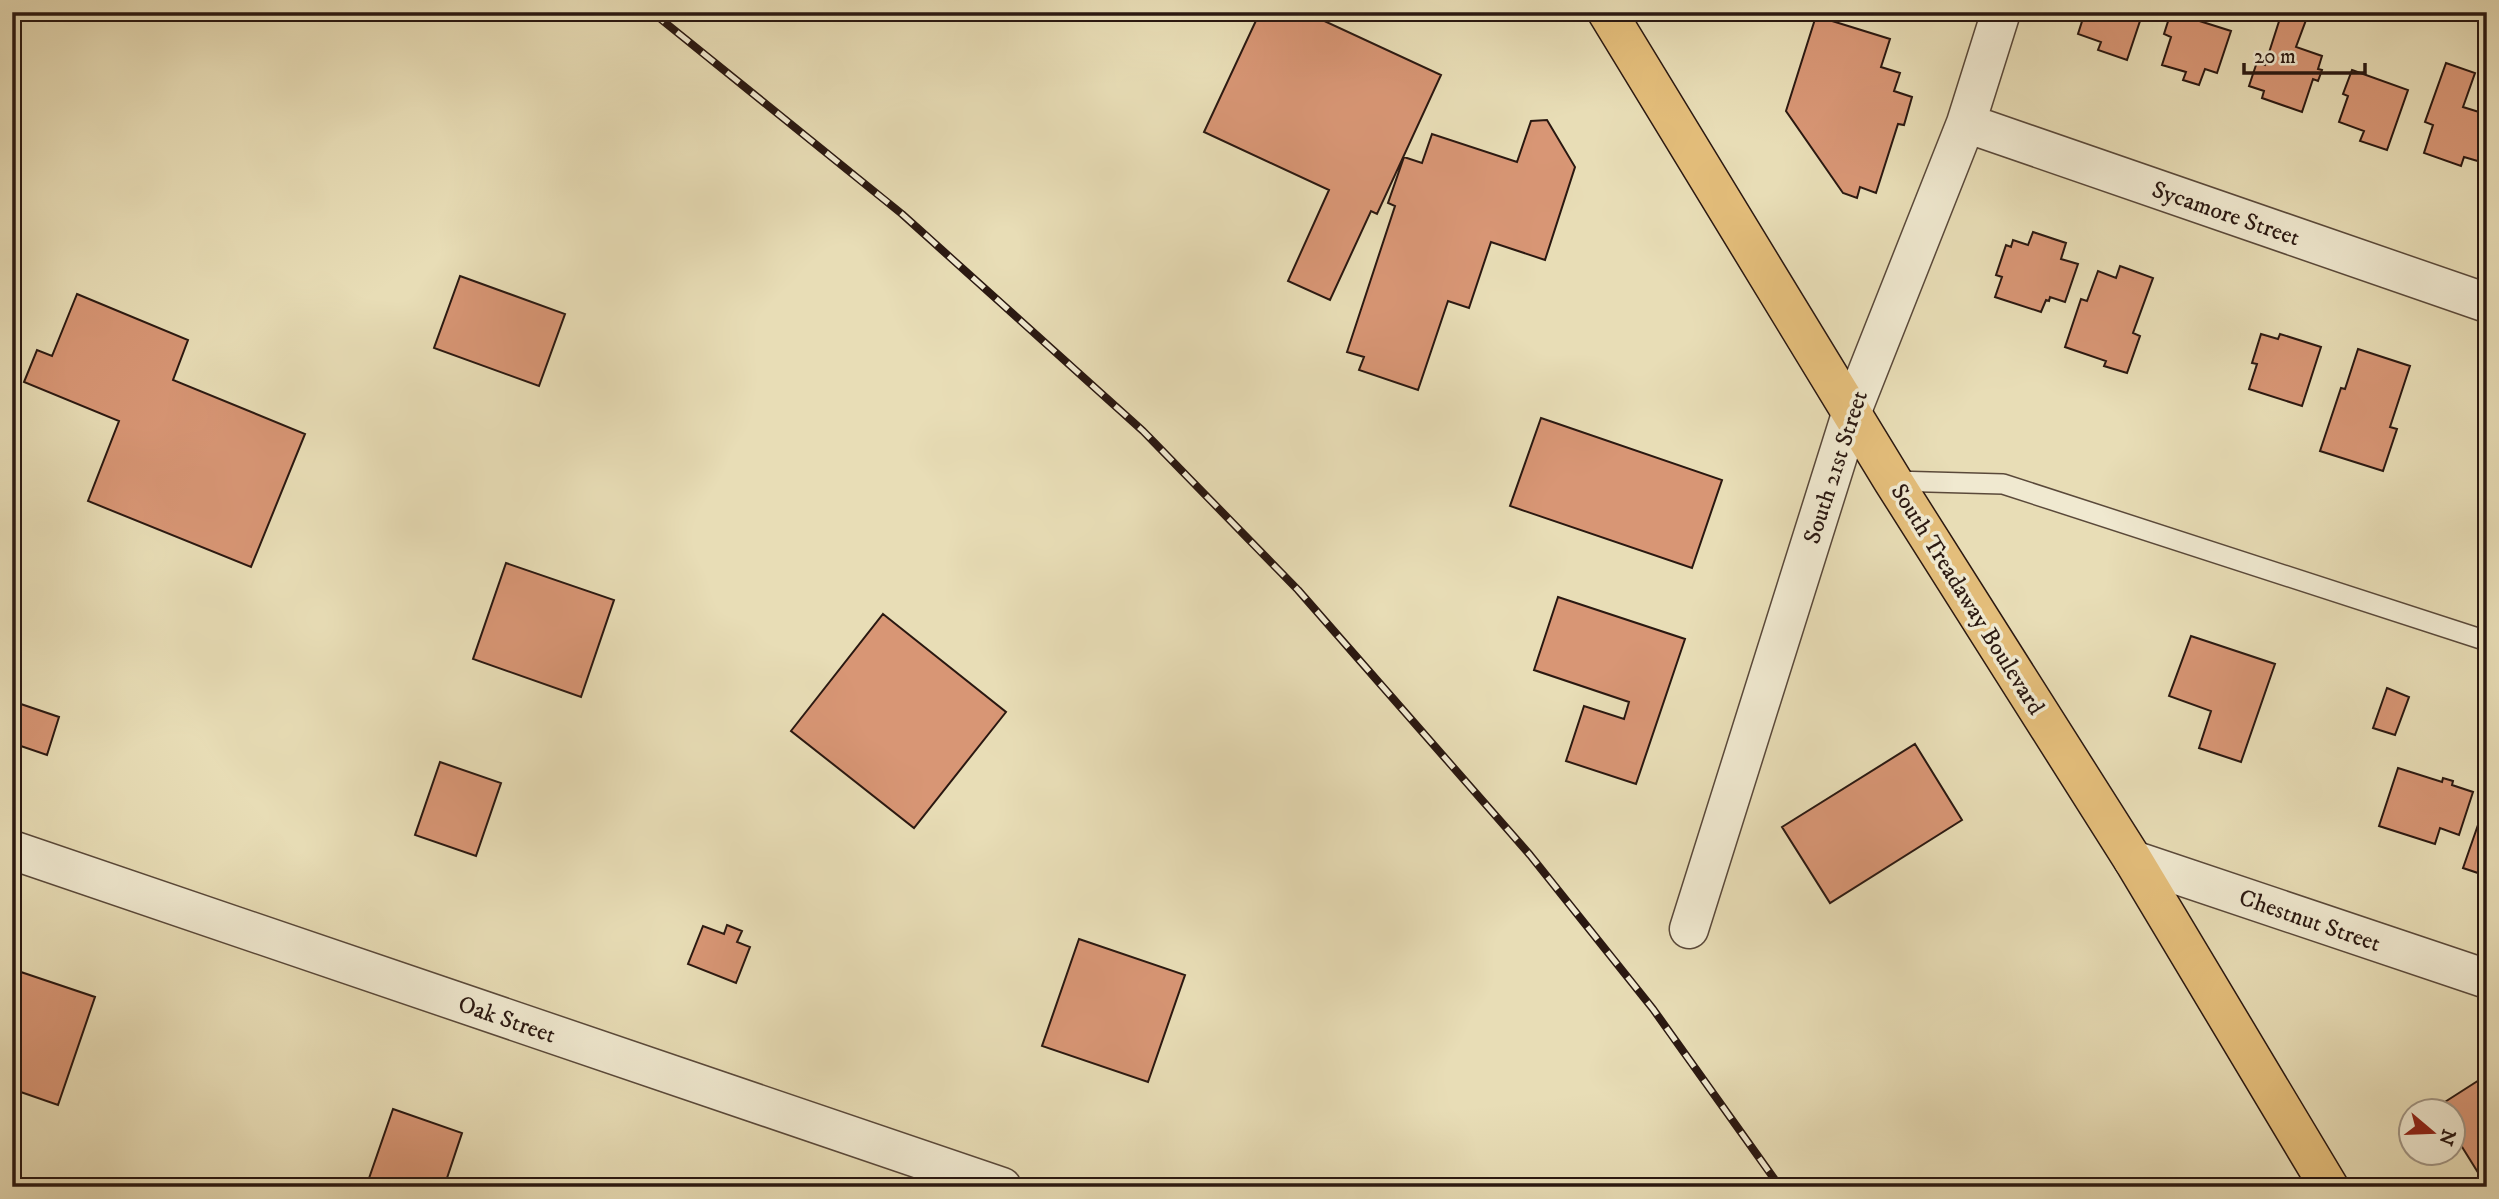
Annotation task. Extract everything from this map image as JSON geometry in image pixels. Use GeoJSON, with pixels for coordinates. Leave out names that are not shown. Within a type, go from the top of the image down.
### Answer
{"type":"FeatureCollection","features":[{"type":"Feature","properties":{"kind":"main road","name":"South Treadaway Boulevard"},"geometry":{"type":"LineString","coordinates":[[1607,12],[1893,481],[2133,860],[2329,1187]]}},
{"type":"Feature","properties":{"kind":"street","name":"South 21st Street"},"geometry":{"type":"LineString","coordinates":[[1689,929],[1852,411],[1966,123],[2001,12]]}},
{"type":"Feature","properties":{"kind":"street","name":"Sycamore Street"},"geometry":{"type":"LineString","coordinates":[[1966,123],[2487,303]]}},
{"type":"Feature","properties":{"kind":"street","name":"Oak Street"},"geometry":{"type":"LineString","coordinates":[[12,850],[1002,1187]]}},
{"type":"Feature","properties":{"kind":"street","name":"Chestnut Street"},"geometry":{"type":"LineString","coordinates":[[2133,860],[2487,979]]}},
{"type":"Feature","properties":{"kind":"lane"},"geometry":{"type":"LineString","coordinates":[[1893,481],[2003,484],[2487,640]]}},
{"type":"Feature","properties":{"kind":"building"},"geometry":{"type":"Polygon","coordinates":[[[1260,12],[1305,12],[1441,75],[1377,214],[1371,211],[1330,300],[1288,281],[1329,190],[1204,132],[1260,12]]]}},
{"type":"Feature","properties":{"kind":"building"},"geometry":{"type":"Polygon","coordinates":[[[2085,12],[2143,12],[2127,60],[2098,50],[2101,42],[2078,34],[2085,12]]]}},
{"type":"Feature","properties":{"kind":"building"},"geometry":{"type":"Polygon","coordinates":[[[2171,12],[2231,31],[2217,73],[2205,69],[2199,85],[2183,80],[2186,72],[2162,65],[2171,37],[2164,34],[2171,12]]]}},
{"type":"Feature","properties":{"kind":"building"},"geometry":{"type":"Polygon","coordinates":[[[2282,12],[2306,20],[2296,47],[2322,56],[2318,69],[2322,70],[2318,81],[2313,79],[2302,112],[2262,98],[2264,91],[2249,86],[2257,62],[2265,65],[2282,12]]]}},
{"type":"Feature","properties":{"kind":"building"},"geometry":{"type":"Polygon","coordinates":[[[1816,16],[1890,39],[1881,67],[1900,73],[1894,91],[1912,97],[1904,125],[1898,124],[1876,193],[1860,187],[1857,198],[1843,193],[1786,111],[1816,16]]]}},
{"type":"Feature","properties":{"kind":"building"},"geometry":{"type":"Polygon","coordinates":[[[2446,63],[2475,73],[2463,107],[2479,112],[2482,104],[2487,106],[2487,150],[2481,162],[2464,157],[2461,166],[2424,153],[2433,125],[2425,122],[2446,63]]]}},
{"type":"Feature","properties":{"kind":"building"},"geometry":{"type":"Polygon","coordinates":[[[2352,70],[2408,90],[2387,150],[2360,141],[2364,131],[2339,122],[2348,96],[2343,94],[2352,70]]]}},
{"type":"Feature","properties":{"kind":"building"},"geometry":{"type":"Polygon","coordinates":[[[1547,120],[1575,167],[1545,260],[1491,242],[1469,308],[1448,301],[1418,390],[1359,370],[1364,357],[1347,352],[1395,206],[1388,203],[1404,157],[1422,163],[1432,134],[1517,162],[1531,121],[1547,120]]]}},
{"type":"Feature","properties":{"kind":"building"},"geometry":{"type":"Polygon","coordinates":[[[2033,232],[2066,243],[2061,259],[2078,264],[2065,302],[2050,297],[2041,312],[1995,297],[2002,277],[1996,275],[2006,245],[2011,247],[2013,240],[2028,245],[2033,232]]]}},
{"type":"Feature","properties":{"kind":"building"},"geometry":{"type":"Polygon","coordinates":[[[2120,266],[2153,278],[2133,333],[2140,336],[2127,373],[2104,366],[2106,361],[2065,347],[2081,299],[2087,301],[2098,271],[2116,278],[2120,266]]]}},
{"type":"Feature","properties":{"kind":"building"},"geometry":{"type":"Polygon","coordinates":[[[460,276],[565,314],[539,386],[434,348],[460,276]]]}},
{"type":"Feature","properties":{"kind":"building"},"geometry":{"type":"Polygon","coordinates":[[[77,294],[188,340],[173,380],[305,434],[251,567],[88,501],[119,421],[24,382],[37,350],[52,356],[77,294]]]}},
{"type":"Feature","properties":{"kind":"building"},"geometry":{"type":"Polygon","coordinates":[[[2261,334],[2278,339],[2280,334],[2321,347],[2302,406],[2249,389],[2257,364],[2252,363],[2261,334]]]}},
{"type":"Feature","properties":{"kind":"building"},"geometry":{"type":"Polygon","coordinates":[[[2358,349],[2410,366],[2390,427],[2397,429],[2383,471],[2320,451],[2341,388],[2345,389],[2358,349]]]}},
{"type":"Feature","properties":{"kind":"building"},"geometry":{"type":"Polygon","coordinates":[[[1541,418],[1722,480],[1692,568],[1510,506],[1541,418]]]}},
{"type":"Feature","properties":{"kind":"building"},"geometry":{"type":"Polygon","coordinates":[[[506,563],[614,600],[581,697],[473,659],[506,563]]]}},
{"type":"Feature","properties":{"kind":"building"},"geometry":{"type":"Polygon","coordinates":[[[1558,597],[1685,639],[1636,784],[1566,761],[1584,706],[1624,719],[1629,702],[1534,670],[1558,597]]]}},
{"type":"Feature","properties":{"kind":"building"},"geometry":{"type":"Polygon","coordinates":[[[883,614],[1006,712],[914,828],[791,731],[883,614]]]}},
{"type":"Feature","properties":{"kind":"building"},"geometry":{"type":"Polygon","coordinates":[[[2191,636],[2275,664],[2241,762],[2199,748],[2211,711],[2169,696],[2191,636]]]}},
{"type":"Feature","properties":{"kind":"building"},"geometry":{"type":"Polygon","coordinates":[[[2387,688],[2409,697],[2395,735],[2373,728],[2387,688]]]}},
{"type":"Feature","properties":{"kind":"building"},"geometry":{"type":"Polygon","coordinates":[[[12,701],[59,717],[47,755],[12,743],[12,701]]]}},
{"type":"Feature","properties":{"kind":"building"},"geometry":{"type":"Polygon","coordinates":[[[1915,744],[1962,820],[1830,903],[1782,827],[1915,744]]]}},
{"type":"Feature","properties":{"kind":"building"},"geometry":{"type":"Polygon","coordinates":[[[440,762],[501,783],[476,856],[415,835],[440,762]]]}},
{"type":"Feature","properties":{"kind":"building"},"geometry":{"type":"Polygon","coordinates":[[[2398,768],[2442,782],[2443,778],[2453,781],[2452,785],[2473,792],[2459,835],[2440,828],[2435,844],[2379,826],[2398,768]]]}},
{"type":"Feature","properties":{"kind":"building"},"geometry":{"type":"Polygon","coordinates":[[[2487,799],[2487,876],[2463,868],[2487,799]]]}},
{"type":"Feature","properties":{"kind":"building"},"geometry":{"type":"Polygon","coordinates":[[[727,925],[742,931],[737,942],[750,947],[736,983],[688,964],[703,926],[724,934],[727,925]]]}},
{"type":"Feature","properties":{"kind":"building"},"geometry":{"type":"Polygon","coordinates":[[[1079,939],[1185,975],[1148,1082],[1042,1046],[1079,939]]]}},
{"type":"Feature","properties":{"kind":"building"},"geometry":{"type":"Polygon","coordinates":[[[12,969],[95,997],[58,1105],[12,1089],[12,969]]]}},
{"type":"Feature","properties":{"kind":"building"},"geometry":{"type":"Polygon","coordinates":[[[2487,1075],[2487,1187],[2468,1156],[2468,1098],[2451,1098],[2487,1075]]]}},
{"type":"Feature","properties":{"kind":"building"},"geometry":{"type":"Polygon","coordinates":[[[393,1109],[462,1133],[444,1187],[366,1187],[393,1109]]]}},
{"type":"Feature","properties":{"kind":"railway"},"geometry":{"type":"LineString","coordinates":[[652,12],[902,214],[1143,431],[1298,590],[1530,855],[1653,1009],[1780,1187]]}}]}
